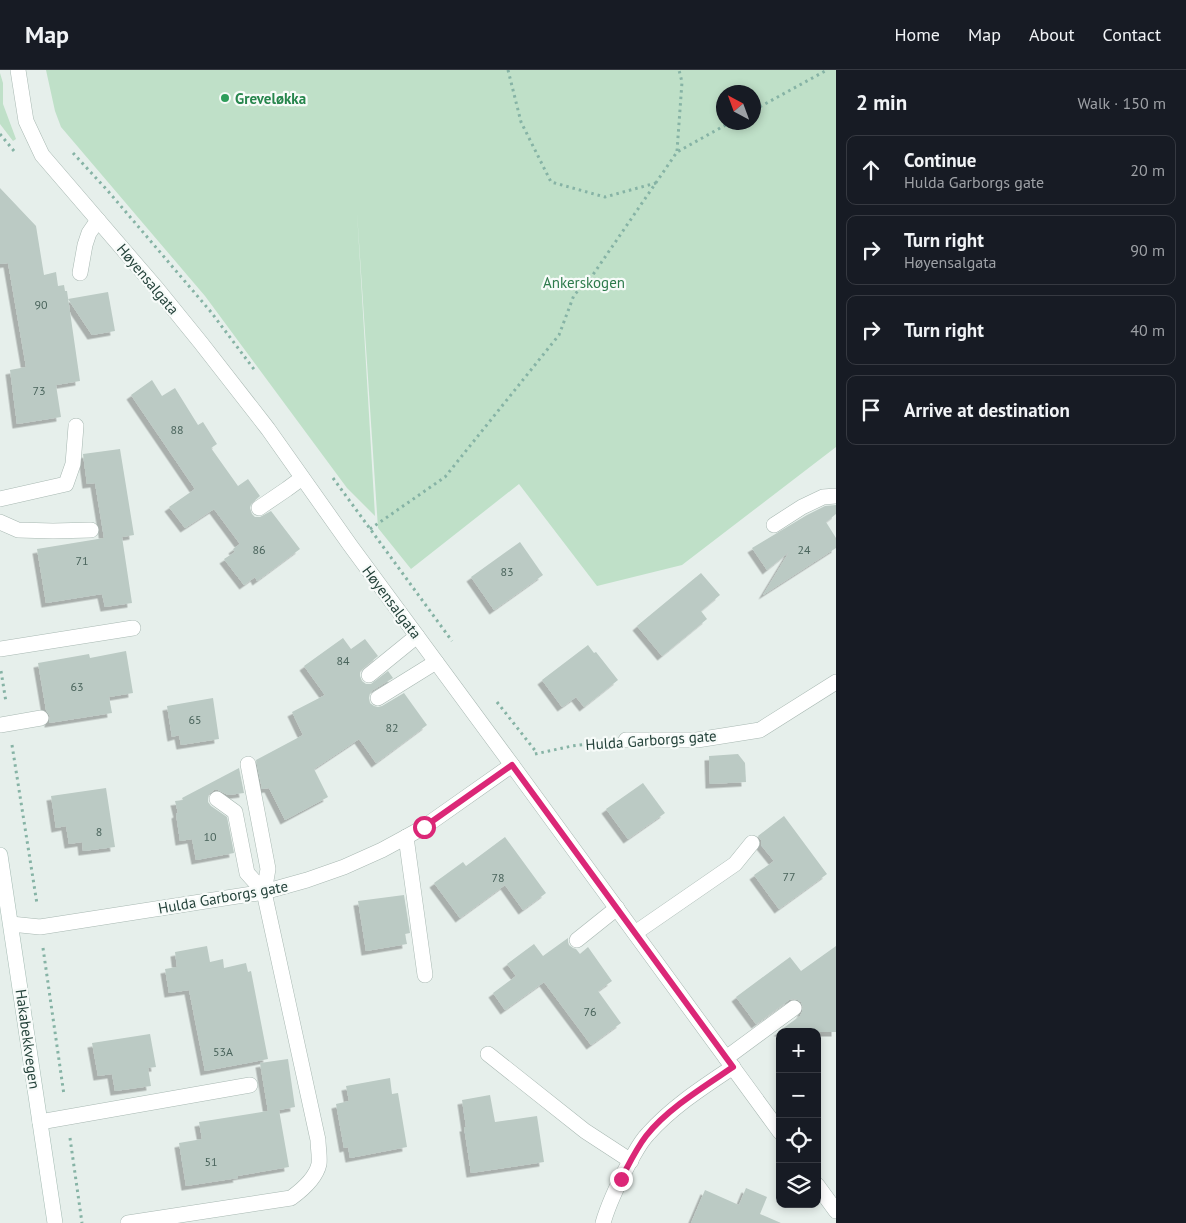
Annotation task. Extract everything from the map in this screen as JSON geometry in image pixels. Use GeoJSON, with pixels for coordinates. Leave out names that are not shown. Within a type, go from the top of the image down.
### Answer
{"type":"FeatureCollection","features":[{"type":"Feature","properties":{"kind":"street","name":"Høyensalgata"},"geometry":{"type":"LineString","coordinates":[[18,70],[26,121],[42,155],[195,335],[268,430],[350,545],[776,1126]]}},
{"type":"Feature","properties":{"kind":"street"},"geometry":{"type":"LineString","coordinates":[[80,272],[84,245],[89,232],[98,220]]}},
{"type":"Feature","properties":{"kind":"street"},"geometry":{"type":"LineString","coordinates":[[0,499],[66,484],[74,464],[76,426]]}},
{"type":"Feature","properties":{"kind":"street"},"geometry":{"type":"LineString","coordinates":[[260,508],[302,478]]}},
{"type":"Feature","properties":{"kind":"street"},"geometry":{"type":"LineString","coordinates":[[774,525],[802,507],[823,497],[836,496]]}},
{"type":"Feature","properties":{"kind":"street"},"geometry":{"type":"LineString","coordinates":[[0,522],[18,530],[53,532],[91,530]]}},
{"type":"Feature","properties":{"kind":"street"},"geometry":{"type":"LineString","coordinates":[[0,649],[133,628]]}},
{"type":"Feature","properties":{"kind":"street"},"geometry":{"type":"LineString","coordinates":[[370,675],[417,636]]}},
{"type":"Feature","properties":{"kind":"street"},"geometry":{"type":"LineString","coordinates":[[378,698],[436,662]]}},
{"type":"Feature","properties":{"kind":"street","name":"Hulda Garborgs gate"},"geometry":{"type":"LineString","coordinates":[[626,740],[697,740],[760,730],[836,682]]}},
{"type":"Feature","properties":{"kind":"street"},"geometry":{"type":"LineString","coordinates":[[0,725],[41,718]]}},
{"type":"Feature","properties":{"kind":"street"},"geometry":{"type":"LineString","coordinates":[[128,1223],[292,1198],[311,1181],[319,1164],[318,1140],[264,892],[268,869],[248,764]]}},
{"type":"Feature","properties":{"kind":"street","name":"Hulda Garborgs gate"},"geometry":{"type":"LineString","coordinates":[[11,924],[40,927],[264,892],[307,880],[344,867],[382,850],[424,827],[512,765]]}},
{"type":"Feature","properties":{"kind":"street"},"geometry":{"type":"LineString","coordinates":[[217,799],[235,812],[247,873],[264,892]]}},
{"type":"Feature","properties":{"kind":"street"},"geometry":{"type":"LineString","coordinates":[[406,837],[425,975]]}},
{"type":"Feature","properties":{"kind":"street"},"geometry":{"type":"LineString","coordinates":[[635,933],[735,864],[752,843]]}},
{"type":"Feature","properties":{"kind":"street","name":"Hakabekkvegen"},"geometry":{"type":"LineString","coordinates":[[0,856],[55,1223]]}},
{"type":"Feature","properties":{"kind":"street"},"geometry":{"type":"LineString","coordinates":[[577,940],[617,908]]}},
{"type":"Feature","properties":{"kind":"street"},"geometry":{"type":"LineString","coordinates":[[603,1223],[610,1202],[637,1148],[647,1134],[677,1106],[794,1008]]}},
{"type":"Feature","properties":{"kind":"street"},"geometry":{"type":"LineString","coordinates":[[488,1054],[585,1131],[631,1161]]}},
{"type":"Feature","properties":{"kind":"street"},"geometry":{"type":"LineString","coordinates":[[40,1122],[250,1085]]}},
{"type":"Feature","properties":{"kind":"street"},"geometry":{"type":"LineString","coordinates":[[821,1190],[836,1211]]}},
{"type":"Feature","properties":{"kind":"path"},"geometry":{"type":"LineString","coordinates":[[508,70],[521,122],[551,182],[605,197],[657,182]]}},
{"type":"Feature","properties":{"kind":"path"},"geometry":{"type":"LineString","coordinates":[[677,152],[682,82],[679,70]]}},
{"type":"Feature","properties":{"kind":"path"},"geometry":{"type":"LineString","coordinates":[[761,106],[827,70]]}},
{"type":"Feature","properties":{"kind":"path"},"geometry":{"type":"LineString","coordinates":[[350,545],[445,477],[559,335],[574,295],[590,279],[677,152],[717,130]]}},
{"type":"Feature","properties":{"kind":"path","name":"Hulda Garborgs gate"},"geometry":{"type":"LineString","coordinates":[[512,765],[537,753],[572,746],[626,740]]}},
{"type":"Feature","properties":{"kind":"green space","name":"Ankerskogen"},"geometry":{"type":"Polygon","coordinates":[[[46,70],[836,70],[836,447],[682,565],[597,586],[519,484],[411,569],[378,528],[357,212],[375,516],[347,488],[205,296],[61,127],[55,111],[46,70]]]}},
{"type":"Feature","properties":{"kind":"green space"},"geometry":{"type":"Polygon","coordinates":[[[0,73],[3,83],[3,104],[16,139],[13,141],[0,124],[0,73]]]}},
{"type":"Feature","properties":{"kind":"building"},"geometry":{"type":"Polygon","coordinates":[[[0,188],[36,226],[44,275],[56,272],[58,286],[64,285],[65,291],[67,291],[80,381],[56,385],[61,417],[17,424],[10,370],[26,367],[8,263],[0,264],[0,188]]]}},
{"type":"Feature","properties":{"kind":"building"},"geometry":{"type":"Polygon","coordinates":[[[108,292],[115,331],[92,335],[68,299],[108,292]]]}},
{"type":"Feature","properties":{"kind":"building"},"geometry":{"type":"Polygon","coordinates":[[[152,380],[162,396],[175,388],[198,425],[203,422],[217,444],[211,448],[238,486],[248,479],[260,496],[251,504],[252,514],[255,517],[260,517],[271,511],[300,549],[257,581],[255,577],[244,585],[224,559],[235,552],[233,549],[240,544],[214,509],[185,528],[169,507],[195,489],[131,395],[152,380]]]}},
{"type":"Feature","properties":{"kind":"building"},"geometry":{"type":"Polygon","coordinates":[[[120,449],[134,535],[122,537],[132,603],[105,607],[102,594],[46,603],[37,549],[104,538],[95,483],[87,484],[83,454],[120,449]]]}},
{"type":"Feature","properties":{"kind":"building"},"geometry":{"type":"Polygon","coordinates":[[[836,505],[836,514],[826,522],[836,538],[836,548],[763,595],[789,552],[767,570],[752,548],[807,515],[825,506],[836,505]]]}},
{"type":"Feature","properties":{"kind":"building"},"geometry":{"type":"Polygon","coordinates":[[[520,542],[543,575],[494,610],[471,577],[520,542]]]}},
{"type":"Feature","properties":{"kind":"building"},"geometry":{"type":"Polygon","coordinates":[[[701,573],[720,595],[701,611],[707,619],[662,656],[637,626],[701,573]]]}},
{"type":"Feature","properties":{"kind":"building"},"geometry":{"type":"Polygon","coordinates":[[[343,638],[351,649],[365,639],[378,656],[360,671],[362,681],[366,684],[371,684],[388,671],[393,678],[370,693],[370,703],[378,707],[382,706],[404,693],[427,725],[376,763],[359,739],[314,769],[328,797],[285,820],[269,788],[262,789],[256,760],[303,735],[292,712],[325,695],[304,666],[343,638]]]}},
{"type":"Feature","properties":{"kind":"building"},"geometry":{"type":"Polygon","coordinates":[[[588,645],[594,653],[596,652],[618,680],[584,707],[576,697],[562,707],[542,680],[588,645]]]}},
{"type":"Feature","properties":{"kind":"building"},"geometry":{"type":"Polygon","coordinates":[[[126,651],[133,693],[109,697],[112,713],[49,723],[50,716],[46,710],[38,663],[89,654],[90,658],[126,651]]]}},
{"type":"Feature","properties":{"kind":"building"},"geometry":{"type":"Polygon","coordinates":[[[213,698],[219,739],[181,745],[179,735],[172,737],[167,706],[213,698]]]}},
{"type":"Feature","properties":{"kind":"building"},"geometry":{"type":"Polygon","coordinates":[[[738,754],[745,763],[746,782],[710,784],[709,756],[738,754]]]}},
{"type":"Feature","properties":{"kind":"building"},"geometry":{"type":"Polygon","coordinates":[[[239,768],[244,793],[228,795],[214,790],[209,794],[208,799],[211,806],[227,817],[234,853],[196,860],[192,839],[180,841],[175,801],[183,800],[182,798],[239,768]]]}},
{"type":"Feature","properties":{"kind":"building"},"geometry":{"type":"Polygon","coordinates":[[[643,783],[665,813],[628,839],[606,809],[643,783]]]}},
{"type":"Feature","properties":{"kind":"building"},"geometry":{"type":"Polygon","coordinates":[[[106,788],[115,847],[83,851],[82,842],[69,844],[66,826],[56,828],[51,796],[106,788]]]}},
{"type":"Feature","properties":{"kind":"building"},"geometry":{"type":"Polygon","coordinates":[[[784,816],[827,874],[779,909],[754,875],[774,861],[761,845],[761,840],[758,836],[784,816]]]}},
{"type":"Feature","properties":{"kind":"building"},"geometry":{"type":"Polygon","coordinates":[[[505,837],[546,893],[523,910],[505,885],[460,918],[434,883],[463,862],[466,866],[505,837]]]}},
{"type":"Feature","properties":{"kind":"building"},"geometry":{"type":"Polygon","coordinates":[[[404,895],[410,933],[405,934],[407,944],[366,951],[358,901],[404,895]]]}},
{"type":"Feature","properties":{"kind":"building"},"geometry":{"type":"Polygon","coordinates":[[[568,938],[569,945],[580,954],[588,947],[612,981],[598,991],[621,1023],[591,1045],[544,982],[505,1010],[493,993],[516,976],[507,964],[534,944],[543,956],[568,938]]]}},
{"type":"Feature","properties":{"kind":"building"},"geometry":{"type":"Polygon","coordinates":[[[207,946],[210,962],[223,959],[224,968],[246,963],[248,972],[251,971],[268,1059],[205,1071],[189,990],[169,993],[165,969],[177,967],[175,952],[207,946]]]}},
{"type":"Feature","properties":{"kind":"building"},"geometry":{"type":"Polygon","coordinates":[[[836,946],[836,1032],[821,1032],[821,1028],[784,1028],[800,1016],[802,1012],[801,1002],[793,999],[756,1024],[736,997],[790,957],[801,971],[836,946]]]}},
{"type":"Feature","properties":{"kind":"building"},"geometry":{"type":"Polygon","coordinates":[[[150,1034],[156,1067],[148,1068],[151,1086],[115,1091],[112,1074],[98,1076],[92,1043],[150,1034]]]}},
{"type":"Feature","properties":{"kind":"building"},"geometry":{"type":"Polygon","coordinates":[[[288,1059],[295,1107],[279,1110],[289,1167],[237,1176],[238,1178],[186,1186],[179,1143],[202,1139],[199,1122],[268,1111],[260,1063],[288,1059]]]}},
{"type":"Feature","properties":{"kind":"building"},"geometry":{"type":"Polygon","coordinates":[[[390,1078],[392,1094],[398,1093],[407,1147],[350,1158],[348,1147],[344,1148],[336,1104],[349,1101],[346,1086],[390,1078]]]}},
{"type":"Feature","properties":{"kind":"building"},"geometry":{"type":"Polygon","coordinates":[[[490,1095],[495,1122],[537,1116],[544,1162],[471,1173],[462,1100],[490,1095]]]}},
{"type":"Feature","properties":{"kind":"building"},"geometry":{"type":"Polygon","coordinates":[[[746,1188],[767,1197],[760,1214],[781,1223],[691,1223],[705,1190],[739,1205],[746,1188]]]}},
{"type":"Feature","properties":{"kind":"place","name":"Greveløkka"},"geometry":{"type":"Point","coordinates":[225,98]}},
{"type":"Feature","properties":{"kind":"route"},"geometry":{"type":"LineString","coordinates":[[424,827],[512,765],[733,1067],[677,1106],[659,1122],[637,1148],[621,1179]]}}]}
